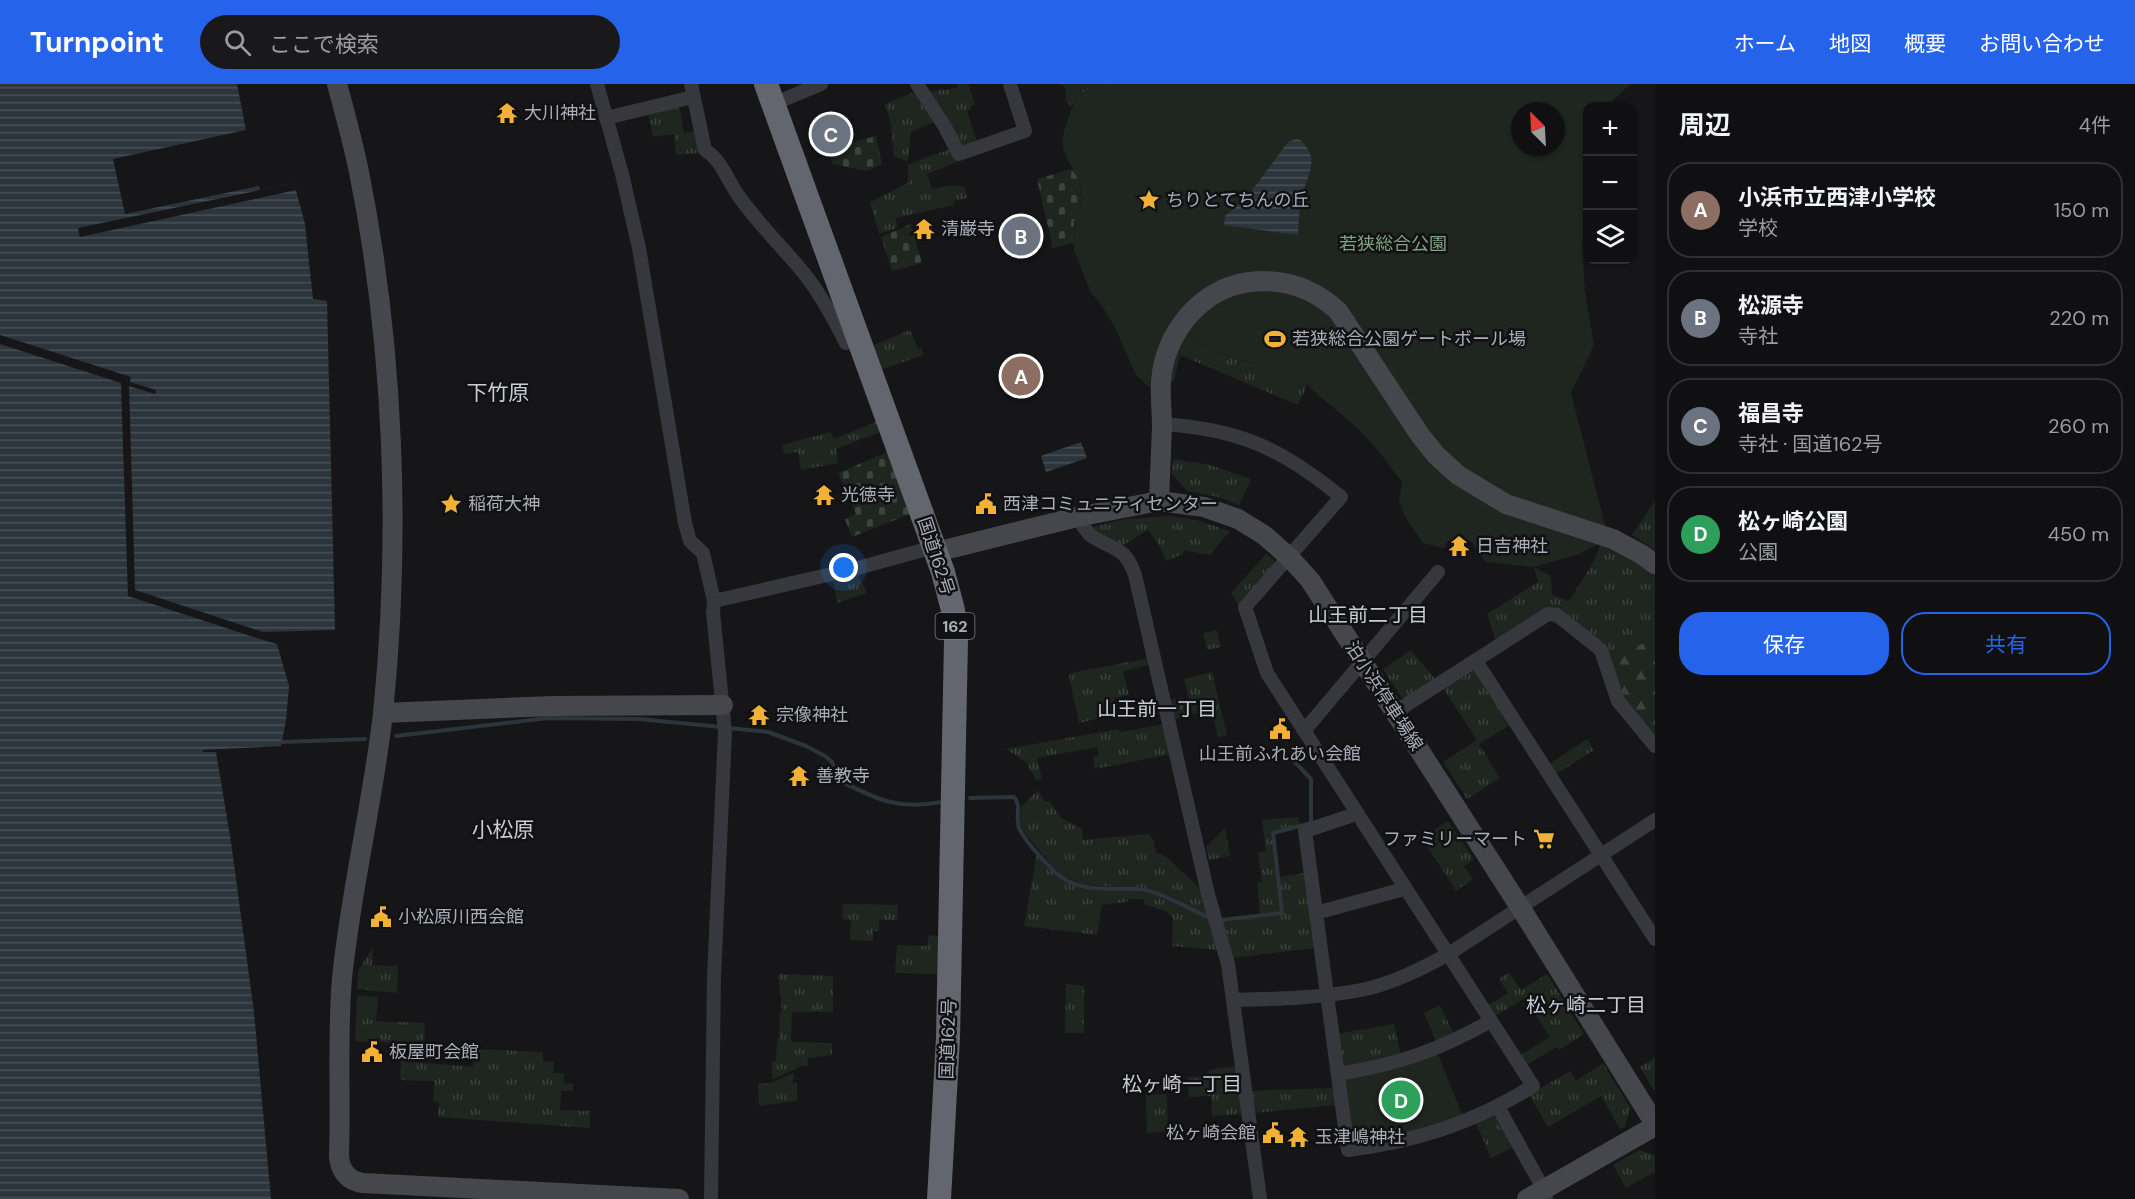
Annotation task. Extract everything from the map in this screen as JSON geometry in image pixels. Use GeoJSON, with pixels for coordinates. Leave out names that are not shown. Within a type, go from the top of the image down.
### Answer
{"type":"FeatureCollection","features":[{"type":"Feature","properties":{"kind":"highway","name":"国道162号"},"geometry":{"type":"LineString","coordinates":[[770,94],[948,588],[956,640],[948,1038],[939,1199]]}},
{"type":"Feature","properties":{"kind":"street"},"geometry":{"type":"LineString","coordinates":[[337,84],[364,201],[388,378],[392,568],[389,660],[383,713],[377,761],[349,916],[342,979],[339,1156],[343,1172],[352,1180],[363,1183],[679,1199]]}},
{"type":"Feature","properties":{"kind":"street"},"geometry":{"type":"LineString","coordinates":[[597,84],[622,174],[639,248],[686,526],[690,541],[703,553],[714,601],[713,612],[724,720],[714,977],[711,1199]]}},
{"type":"Feature","properties":{"kind":"street"},"geometry":{"type":"LineString","coordinates":[[770,94],[821,84]]}},
{"type":"Feature","properties":{"kind":"street"},"geometry":{"type":"LineString","coordinates":[[916,84],[945,127],[958,154],[1024,131],[1010,84]]}},
{"type":"Feature","properties":{"kind":"street"},"geometry":{"type":"LineString","coordinates":[[606,118],[692,90],[705,150],[714,155],[738,196],[804,273],[825,303],[846,343],[858,339]]}},
{"type":"Feature","properties":{"kind":"street"},"geometry":{"type":"LineString","coordinates":[[1160,501],[1161,380],[1174,334],[1184,320],[1205,301],[1227,288],[1257,281],[1289,284],[1323,298],[1338,311],[1420,435],[1436,455],[1458,475],[1506,504],[1613,539],[1655,564]]}},
{"type":"Feature","properties":{"kind":"street"},"geometry":{"type":"LineString","coordinates":[[1162,424],[1197,426],[1260,444],[1314,475],[1341,497],[1245,607],[1267,673],[1533,1086],[1465,1122],[1422,1137],[1348,1150],[1305,831],[1356,814]]}},
{"type":"Feature","properties":{"kind":"street","name":"泊小浜停車場線"},"geometry":{"type":"LineString","coordinates":[[935,550],[1077,517],[1160,501],[1204,507],[1238,519],[1264,536],[1289,557],[1310,580],[1520,907],[1655,1125]]}},
{"type":"Feature","properties":{"kind":"street"},"geometry":{"type":"LineString","coordinates":[[1077,517],[1090,536],[1115,547],[1125,555],[1135,575],[1208,894],[1228,964],[1260,1199]]}},
{"type":"Feature","properties":{"kind":"street"},"geometry":{"type":"LineString","coordinates":[[714,601],[935,550]]}},
{"type":"Feature","properties":{"kind":"street"},"geometry":{"type":"LineString","coordinates":[[1304,730],[1438,572]]}},
{"type":"Feature","properties":{"kind":"street"},"geometry":{"type":"LineString","coordinates":[[1395,712],[1548,614],[1557,615],[1601,650],[1618,701],[1655,746]]}},
{"type":"Feature","properties":{"kind":"street"},"geometry":{"type":"LineString","coordinates":[[1476,661],[1600,856],[1653,931]]}},
{"type":"Feature","properties":{"kind":"street"},"geometry":{"type":"LineString","coordinates":[[383,713],[553,706],[724,720]]}},
{"type":"Feature","properties":{"kind":"street"},"geometry":{"type":"LineString","coordinates":[[1233,1000],[1280,999],[1367,989],[1416,971],[1447,955],[1655,820]]}},
{"type":"Feature","properties":{"kind":"street"},"geometry":{"type":"LineString","coordinates":[[1316,913],[1404,889]]}},
{"type":"Feature","properties":{"kind":"street"},"geometry":{"type":"LineString","coordinates":[[1338,1074],[1378,1067],[1426,1053],[1491,1021]]}},
{"type":"Feature","properties":{"kind":"street"},"geometry":{"type":"LineString","coordinates":[[1497,1107],[1539,1196],[1655,1125]]}},
{"type":"Feature","properties":{"kind":"green space"},"geometry":{"type":"Polygon","coordinates":[[[957,84],[968,84],[975,104],[967,111],[977,142],[965,146],[959,144],[926,92],[957,88],[957,84]]]}},
{"type":"Feature","properties":{"kind":"green space"},"geometry":{"type":"Polygon","coordinates":[[[1059,84],[1111,84],[1088,91],[1078,98],[1072,107],[1065,101],[1064,86],[1059,84]]]}},
{"type":"Feature","properties":{"kind":"green space","name":"若狭総合公園"},"geometry":{"type":"Polygon","coordinates":[[[1111,84],[1631,84],[1611,102],[1583,102],[1582,244],[1585,292],[1594,345],[1571,393],[1605,525],[1601,543],[1579,554],[1534,567],[1486,562],[1472,543],[1461,534],[1443,548],[1423,543],[1405,517],[1399,502],[1402,482],[1364,435],[1295,371],[1288,382],[1259,365],[1213,352],[1190,334],[1180,355],[1174,382],[1149,387],[1136,375],[1116,330],[1090,291],[1074,250],[1075,213],[1082,208],[1081,194],[1079,183],[1064,151],[1063,136],[1071,110],[1078,97],[1094,87],[1111,84]]]}},
{"type":"Feature","properties":{"kind":"green space"},"geometry":{"type":"Polygon","coordinates":[[[917,91],[937,121],[911,132],[908,161],[894,157],[891,124],[885,104],[917,91]]]}},
{"type":"Feature","properties":{"kind":"green space"},"geometry":{"type":"Polygon","coordinates":[[[679,105],[684,133],[695,131],[699,153],[676,155],[674,134],[653,137],[648,112],[679,105]]]}},
{"type":"Feature","properties":{"kind":"green space"},"geometry":{"type":"Polygon","coordinates":[[[876,136],[882,164],[866,171],[832,164],[830,148],[876,136]]]}},
{"type":"Feature","properties":{"kind":"green space"},"geometry":{"type":"Polygon","coordinates":[[[951,149],[957,162],[927,174],[932,189],[951,185],[965,187],[967,198],[953,201],[954,205],[896,218],[897,228],[879,234],[870,202],[908,183],[908,165],[951,149]]]}},
{"type":"Feature","properties":{"kind":"green space"},"geometry":{"type":"Polygon","coordinates":[[[1072,169],[1079,180],[1082,208],[1074,222],[1074,243],[1053,248],[1037,179],[1072,169]]]}},
{"type":"Feature","properties":{"kind":"green space"},"geometry":{"type":"Polygon","coordinates":[[[911,224],[922,263],[892,271],[881,237],[911,224]]]}},
{"type":"Feature","properties":{"kind":"green space"},"geometry":{"type":"Polygon","coordinates":[[[910,330],[918,349],[921,348],[924,355],[880,370],[871,346],[910,330]]]}},
{"type":"Feature","properties":{"kind":"green space"},"geometry":{"type":"Polygon","coordinates":[[[1190,334],[1213,352],[1259,365],[1288,381],[1295,370],[1307,386],[1298,405],[1180,355],[1190,334]]]}},
{"type":"Feature","properties":{"kind":"green space"},"geometry":{"type":"Polygon","coordinates":[[[876,422],[880,432],[836,449],[838,463],[801,470],[798,452],[784,454],[782,445],[831,432],[834,439],[876,422]]]}},
{"type":"Feature","properties":{"kind":"green space"},"geometry":{"type":"Polygon","coordinates":[[[887,452],[910,514],[852,537],[845,519],[856,514],[838,473],[887,452]]]}},
{"type":"Feature","properties":{"kind":"green space"},"geometry":{"type":"Polygon","coordinates":[[[1173,459],[1210,465],[1251,479],[1239,505],[1218,497],[1187,491],[1172,474],[1173,459]]]}},
{"type":"Feature","properties":{"kind":"green space"},"geometry":{"type":"Polygon","coordinates":[[[1655,501],[1655,550],[1632,535],[1655,501]]]}},
{"type":"Feature","properties":{"kind":"green space"},"geometry":{"type":"Polygon","coordinates":[[[1170,516],[1196,520],[1230,531],[1210,555],[1183,550],[1183,554],[1166,561],[1159,545],[1148,530],[1120,547],[1094,533],[1092,527],[1126,519],[1170,516]]]}},
{"type":"Feature","properties":{"kind":"green space"},"geometry":{"type":"Polygon","coordinates":[[[1601,543],[1655,573],[1655,635],[1611,664],[1560,609],[1551,607],[1496,641],[1487,614],[1538,582],[1534,567],[1551,576],[1552,595],[1569,601],[1593,563],[1601,543]]]}},
{"type":"Feature","properties":{"kind":"green space"},"geometry":{"type":"Polygon","coordinates":[[[1266,554],[1274,560],[1274,565],[1239,605],[1231,593],[1266,554]]]}},
{"type":"Feature","properties":{"kind":"green space"},"geometry":{"type":"Polygon","coordinates":[[[857,572],[867,593],[837,603],[833,578],[857,572]]]}},
{"type":"Feature","properties":{"kind":"green space"},"geometry":{"type":"Polygon","coordinates":[[[1217,630],[1221,647],[1207,650],[1203,633],[1217,630]]]}},
{"type":"Feature","properties":{"kind":"green space"},"geometry":{"type":"Polygon","coordinates":[[[1655,635],[1655,738],[1624,700],[1611,664],[1655,635]]]}},
{"type":"Feature","properties":{"kind":"green space"},"geometry":{"type":"Polygon","coordinates":[[[1411,650],[1436,680],[1407,699],[1402,698],[1383,669],[1411,650]]]}},
{"type":"Feature","properties":{"kind":"green space"},"geometry":{"type":"Polygon","coordinates":[[[1150,658],[1152,664],[1123,671],[1129,695],[1114,698],[1117,714],[1079,723],[1069,676],[1071,673],[1150,658]]]}},
{"type":"Feature","properties":{"kind":"green space"},"geometry":{"type":"Polygon","coordinates":[[[1473,669],[1477,671],[1511,724],[1479,744],[1500,778],[1467,799],[1443,762],[1477,740],[1443,688],[1473,669]]]}},
{"type":"Feature","properties":{"kind":"green space"},"geometry":{"type":"Polygon","coordinates":[[[1212,672],[1227,735],[1218,737],[1212,710],[1193,714],[1184,679],[1212,672]]]}},
{"type":"Feature","properties":{"kind":"green space"},"geometry":{"type":"Polygon","coordinates":[[[1183,697],[1188,717],[1172,720],[1167,701],[1183,697]]]}},
{"type":"Feature","properties":{"kind":"green space"},"geometry":{"type":"Polygon","coordinates":[[[1166,724],[1172,754],[1095,769],[1093,757],[1099,756],[1097,747],[1037,758],[1042,779],[1036,780],[1026,762],[1006,749],[1118,729],[1120,732],[1166,724]]]}},
{"type":"Feature","properties":{"kind":"green space"},"geometry":{"type":"Polygon","coordinates":[[[1587,739],[1594,750],[1555,775],[1548,765],[1587,739]]]}},
{"type":"Feature","properties":{"kind":"green space"},"geometry":{"type":"Polygon","coordinates":[[[1038,790],[1044,801],[1050,802],[1061,818],[1082,829],[1083,840],[1149,834],[1154,841],[1156,853],[1165,856],[1204,892],[1210,916],[1149,888],[1085,885],[1064,877],[1023,831],[1020,822],[1021,807],[1038,790]]]}},
{"type":"Feature","properties":{"kind":"green space"},"geometry":{"type":"Polygon","coordinates":[[[1298,817],[1300,825],[1271,832],[1280,912],[1260,915],[1257,883],[1262,882],[1258,853],[1266,851],[1262,820],[1298,817]]]}},
{"type":"Feature","properties":{"kind":"green space"},"geometry":{"type":"Polygon","coordinates":[[[1448,821],[1474,860],[1464,866],[1473,879],[1456,891],[1422,838],[1448,821]]]}},
{"type":"Feature","properties":{"kind":"green space"},"geometry":{"type":"Polygon","coordinates":[[[1225,828],[1230,856],[1209,860],[1206,847],[1225,828]]]}},
{"type":"Feature","properties":{"kind":"green space"},"geometry":{"type":"Polygon","coordinates":[[[1037,853],[1053,872],[1072,885],[1089,889],[1148,892],[1211,920],[1218,950],[1172,946],[1173,918],[1167,912],[1144,904],[1144,899],[1129,899],[1127,902],[1102,905],[1097,935],[1024,926],[1037,853]]]}},
{"type":"Feature","properties":{"kind":"green space"},"geometry":{"type":"Polygon","coordinates":[[[1304,873],[1315,948],[1232,958],[1222,922],[1283,915],[1280,877],[1304,873]]]}},
{"type":"Feature","properties":{"kind":"green space"},"geometry":{"type":"Polygon","coordinates":[[[843,904],[898,905],[897,920],[879,920],[879,931],[873,931],[873,941],[850,940],[851,920],[842,919],[843,904]]]}},
{"type":"Feature","properties":{"kind":"green space"},"geometry":{"type":"Polygon","coordinates":[[[929,935],[940,936],[939,974],[895,973],[897,945],[927,946],[929,935]]]}},
{"type":"Feature","properties":{"kind":"green space"},"geometry":{"type":"Polygon","coordinates":[[[373,947],[372,965],[398,966],[397,993],[357,989],[358,971],[373,947]]]}},
{"type":"Feature","properties":{"kind":"green space"},"geometry":{"type":"Polygon","coordinates":[[[1509,972],[1521,990],[1547,974],[1584,1034],[1559,1050],[1556,1047],[1525,1066],[1519,1056],[1550,1037],[1525,998],[1494,1017],[1487,1006],[1508,993],[1499,979],[1509,972]]]}},
{"type":"Feature","properties":{"kind":"green space"},"geometry":{"type":"Polygon","coordinates":[[[778,974],[833,976],[833,1012],[792,1012],[791,1042],[832,1043],[832,1055],[808,1058],[807,1066],[801,1066],[772,1080],[772,1061],[776,1061],[780,1012],[782,1011],[778,974]]]}},
{"type":"Feature","properties":{"kind":"green space"},"geometry":{"type":"Polygon","coordinates":[[[1066,984],[1084,986],[1084,1033],[1065,1033],[1066,984]]]}},
{"type":"Feature","properties":{"kind":"green space"},"geometry":{"type":"Polygon","coordinates":[[[357,995],[378,997],[376,1021],[425,1023],[424,1044],[355,1041],[357,995]]]}},
{"type":"Feature","properties":{"kind":"green space"},"geometry":{"type":"Polygon","coordinates":[[[1440,1005],[1454,1035],[1437,1043],[1424,1013],[1440,1005]]]}},
{"type":"Feature","properties":{"kind":"green space"},"geometry":{"type":"Polygon","coordinates":[[[1394,1024],[1401,1056],[1345,1066],[1341,1063],[1337,1034],[1394,1024]]]}},
{"type":"Feature","properties":{"kind":"green space"},"geometry":{"type":"Polygon","coordinates":[[[474,1049],[543,1052],[543,1061],[554,1062],[553,1073],[564,1073],[564,1083],[573,1084],[573,1091],[561,1091],[560,1110],[590,1111],[590,1128],[438,1117],[439,1102],[433,1101],[434,1081],[400,1080],[401,1061],[473,1067],[474,1049]]]}},
{"type":"Feature","properties":{"kind":"green space"},"geometry":{"type":"Polygon","coordinates":[[[1438,1054],[1463,1117],[1429,1129],[1356,1144],[1352,1141],[1343,1081],[1346,1077],[1438,1054]]]}},
{"type":"Feature","properties":{"kind":"green space"},"geometry":{"type":"Polygon","coordinates":[[[1655,1058],[1655,1092],[1640,1067],[1655,1058]]]}},
{"type":"Feature","properties":{"kind":"green space"},"geometry":{"type":"Polygon","coordinates":[[[1603,1063],[1630,1107],[1625,1127],[1620,1129],[1601,1096],[1548,1127],[1529,1095],[1570,1071],[1576,1081],[1603,1063]]]}},
{"type":"Feature","properties":{"kind":"green space"},"geometry":{"type":"Polygon","coordinates":[[[1236,1066],[1244,1114],[1212,1116],[1211,1096],[1189,1097],[1188,1077],[1206,1076],[1209,1070],[1236,1066]]]}},
{"type":"Feature","properties":{"kind":"green space"},"geometry":{"type":"Polygon","coordinates":[[[794,1073],[793,1083],[797,1084],[797,1101],[759,1106],[758,1084],[770,1083],[794,1073]]]}},
{"type":"Feature","properties":{"kind":"green space"},"geometry":{"type":"Polygon","coordinates":[[[1334,1088],[1336,1105],[1255,1113],[1250,1091],[1334,1088]]]}},
{"type":"Feature","properties":{"kind":"green space"},"geometry":{"type":"Polygon","coordinates":[[[1167,1094],[1168,1131],[1147,1133],[1146,1095],[1167,1094]]]}},
{"type":"Feature","properties":{"kind":"green space"},"geometry":{"type":"Polygon","coordinates":[[[1492,1116],[1496,1117],[1513,1147],[1491,1158],[1476,1123],[1492,1116]]]}},
{"type":"Feature","properties":{"kind":"green space"},"geometry":{"type":"Polygon","coordinates":[[[1639,1150],[1655,1155],[1655,1172],[1626,1188],[1613,1165],[1639,1150]]]}},
{"type":"Feature","properties":{"kind":"shaded area"},"geometry":{"type":"Polygon","coordinates":[[[0,84],[237,84],[246,130],[113,159],[125,214],[259,186],[260,190],[294,183],[305,224],[313,299],[327,301],[335,630],[263,632],[263,640],[277,644],[289,686],[281,746],[203,750],[203,752],[216,752],[231,842],[254,1012],[271,1199],[0,1199],[0,84]]]}},
{"type":"Feature","properties":{"kind":"shaded area"},"geometry":{"type":"Polygon","coordinates":[[[1296,139],[1306,147],[1311,159],[1301,203],[1298,235],[1224,225],[1225,216],[1247,197],[1288,142],[1296,139]]]}},
{"type":"Feature","properties":{"kind":"shaded area"},"geometry":{"type":"Polygon","coordinates":[[[1081,442],[1087,458],[1046,472],[1041,456],[1081,442]]]}},
{"type":"Feature","properties":{"kind":"pier"},"geometry":{"type":"Polygon","coordinates":[[[294,183],[296,190],[80,237],[78,228],[294,183]]]}},
{"type":"Feature","properties":{"kind":"pier"},"geometry":{"type":"Polygon","coordinates":[[[0,335],[131,377],[130,382],[156,390],[155,394],[129,386],[135,590],[263,632],[263,640],[128,596],[121,383],[0,344],[0,335]]]}},
{"type":"Feature","properties":{"kind":"waterway"},"geometry":{"type":"LineString","coordinates":[[396,736],[548,718],[639,719],[721,727]]}},
{"type":"Feature","properties":{"kind":"waterway"},"geometry":{"type":"LineString","coordinates":[[728,728],[768,732],[806,746],[832,762],[840,781],[889,802],[913,805],[942,802]]}},
{"type":"Feature","properties":{"kind":"waterway"},"geometry":{"type":"LineString","coordinates":[[282,742],[365,739]]}},
{"type":"Feature","properties":{"kind":"waterway"},"geometry":{"type":"LineString","coordinates":[[1221,920],[1282,913],[1273,833],[1311,823],[1311,779],[1290,757]]}},
{"type":"Feature","properties":{"kind":"waterway"},"geometry":{"type":"LineString","coordinates":[[970,798],[1014,797],[1018,804],[1018,824],[1022,833],[1040,856],[1064,879],[1085,887],[1146,890],[1169,898],[1210,918]]}},
{"type":"Feature","properties":{"kind":"place","name":"大川神社"},"geometry":{"type":"Point","coordinates":[507,113]}},
{"type":"Feature","properties":{"kind":"place","name":"福昌寺"},"geometry":{"type":"Point","coordinates":[831,134]}},
{"type":"Feature","properties":{"kind":"place","name":"ちりとてちんの丘"},"geometry":{"type":"Point","coordinates":[1149,200]}},
{"type":"Feature","properties":{"kind":"place","name":"清巌寺"},"geometry":{"type":"Point","coordinates":[924,229]}},
{"type":"Feature","properties":{"kind":"place","name":"松源寺"},"geometry":{"type":"Point","coordinates":[1021,236]}},
{"type":"Feature","properties":{"kind":"place","name":"若狭総合公園ゲートボール場"},"geometry":{"type":"Point","coordinates":[1275,339]}},
{"type":"Feature","properties":{"kind":"place","name":"小浜市立西津小学校"},"geometry":{"type":"Point","coordinates":[1021,376]}},
{"type":"Feature","properties":{"kind":"place","name":"光徳寺"},"geometry":{"type":"Point","coordinates":[824,495]}},
{"type":"Feature","properties":{"kind":"place","name":"稲荷大神"},"geometry":{"type":"Point","coordinates":[451,504]}},
{"type":"Feature","properties":{"kind":"place","name":"西津コミュニティセンター"},"geometry":{"type":"Point","coordinates":[986,504]}},
{"type":"Feature","properties":{"kind":"place","name":"日吉神社"},"geometry":{"type":"Point","coordinates":[1459,546]}},
{"type":"Feature","properties":{"kind":"place","name":"宗像神社"},"geometry":{"type":"Point","coordinates":[759,715]}},
{"type":"Feature","properties":{"kind":"place","name":"山王前ふれあい会館"},"geometry":{"type":"Point","coordinates":[1280,729]}},
{"type":"Feature","properties":{"kind":"place","name":"善教寺"},"geometry":{"type":"Point","coordinates":[799,776]}},
{"type":"Feature","properties":{"kind":"place","name":"ファミリーマート"},"geometry":{"type":"Point","coordinates":[1544,839]}},
{"type":"Feature","properties":{"kind":"place","name":"小松原川西会館"},"geometry":{"type":"Point","coordinates":[381,917]}},
{"type":"Feature","properties":{"kind":"place","name":"板屋町会館"},"geometry":{"type":"Point","coordinates":[372,1052]}},
{"type":"Feature","properties":{"kind":"place","name":"松ヶ崎公園"},"geometry":{"type":"Point","coordinates":[1401,1100]}},
{"type":"Feature","properties":{"kind":"place","name":"松ヶ崎会館"},"geometry":{"type":"Point","coordinates":[1273,1133]}},
{"type":"Feature","properties":{"kind":"place","name":"玉津嶋神社"},"geometry":{"type":"Point","coordinates":[1298,1137]}},
{"type":"Feature","properties":{"kind":"district","name":"下竹原"},"geometry":{"type":"Point","coordinates":[498,393]}},
{"type":"Feature","properties":{"kind":"district","name":"山王前二丁目"},"geometry":{"type":"Point","coordinates":[1368,615]}},
{"type":"Feature","properties":{"kind":"district","name":"山王前一丁目"},"geometry":{"type":"Point","coordinates":[1157,709]}},
{"type":"Feature","properties":{"kind":"district","name":"小松原"},"geometry":{"type":"Point","coordinates":[503,830]}},
{"type":"Feature","properties":{"kind":"district","name":"松ヶ崎二丁目"},"geometry":{"type":"Point","coordinates":[1586,1005]}},
{"type":"Feature","properties":{"kind":"district","name":"松ヶ崎一丁目"},"geometry":{"type":"Point","coordinates":[1182,1084]}}]}
